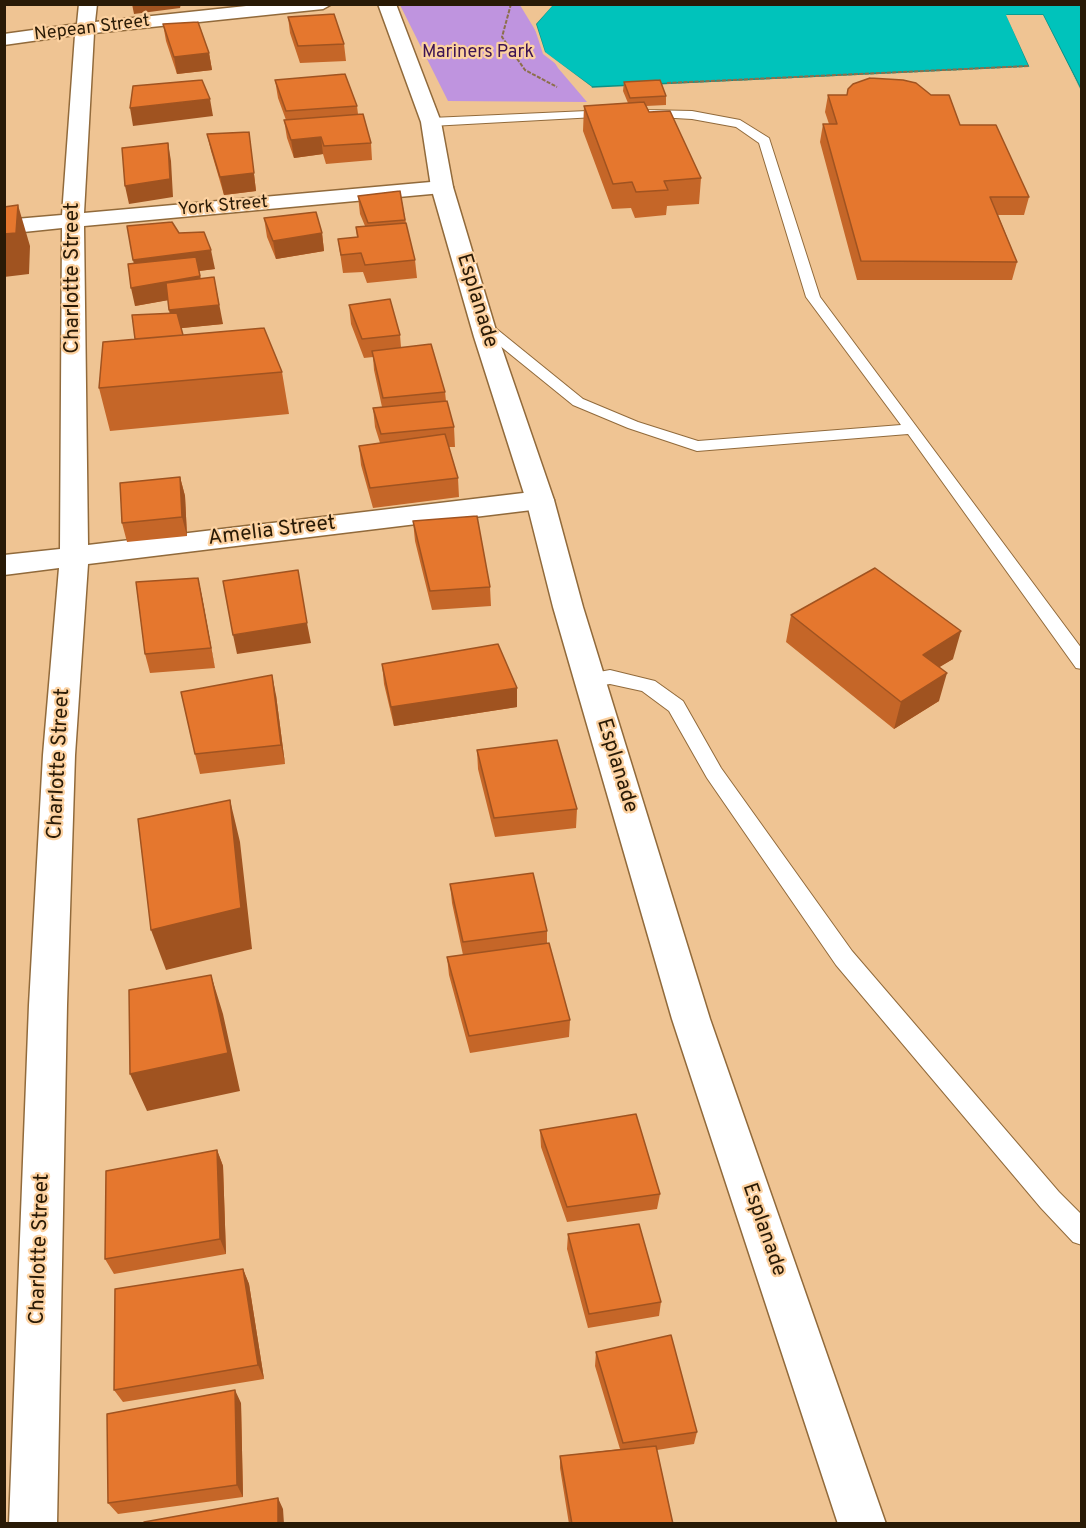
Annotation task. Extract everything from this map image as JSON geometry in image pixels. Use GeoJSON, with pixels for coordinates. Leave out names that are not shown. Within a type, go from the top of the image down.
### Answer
{"type":"FeatureCollection","features":[{"type":"Feature","properties":{"kind":"street","name":"Charlotte Street"},"geometry":{"type":"LineString","coordinates":[[33,1524],[48,993],[59,755],[74,557],[73,221],[82,54],[87,28],[88,4]]}},
{"type":"Feature","properties":{"kind":"street","name":"Nepean Street"},"geometry":{"type":"LineString","coordinates":[[4,40],[87,28],[322,4]]}},
{"type":"Feature","properties":{"kind":"street","name":"Esplanade"},"geometry":{"type":"LineString","coordinates":[[387,4],[431,122],[442,187],[483,325],[540,500],[590,680],[691,1019],[862,1524]]}},
{"type":"Feature","properties":{"kind":"street","name":"York Street"},"geometry":{"type":"LineString","coordinates":[[4,227],[442,187]]}},
{"type":"Feature","properties":{"kind":"street","name":"Amelia Street"},"geometry":{"type":"LineString","coordinates":[[4,565],[540,500]]}},
{"type":"Feature","properties":{"kind":"lane"},"geometry":{"type":"LineString","coordinates":[[431,122],[627,114],[692,115],[740,124],[765,141],[813,297],[1082,663]]}},
{"type":"Feature","properties":{"kind":"lane"},"geometry":{"type":"LineString","coordinates":[[483,325],[578,402],[633,426],[698,446],[912,429]]}},
{"type":"Feature","properties":{"kind":"lane"},"geometry":{"type":"LineString","coordinates":[[590,680],[610,676],[648,686],[676,706],[714,773],[844,958],[1050,1200],[1082,1233]]}},
{"type":"Feature","properties":{"kind":"path"},"geometry":{"type":"LineString","coordinates":[[511,4],[502,37],[525,70],[562,90]]}},
{"type":"Feature","properties":{"kind":"path"},"geometry":{"type":"LineString","coordinates":[[663,84],[1029,66]]}},
{"type":"Feature","properties":{"kind":"green space","name":"Mariners Park"},"geometry":{"type":"Polygon","coordinates":[[[400,5],[520,5],[558,68],[587,102],[448,101],[400,5]]]}},
{"type":"Feature","properties":{"kind":"water"},"geometry":{"type":"Polygon","coordinates":[[[553,4],[1081,5],[1081,89],[1043,15],[1007,15],[1029,66],[592,87],[545,53],[536,24],[553,4]]]}},
{"type":"Feature","properties":{"kind":"pier"},"geometry":{"type":"Polygon","coordinates":[[[549,4],[553,5],[536,24],[545,52],[592,87],[590,90],[543,54],[533,23],[549,4]]]}},
{"type":"Feature","properties":{"kind":"pier"},"geometry":{"type":"Polygon","coordinates":[[[1006,15],[1043,15],[1082,92],[1041,18],[1011,18],[1032,65],[1030,68],[1006,15]]]}},
{"type":"Feature","properties":{"kind":"building"},"geometry":{"type":"Polygon","coordinates":[[[334,14],[344,44],[298,46],[288,17],[334,14]]]}},
{"type":"Feature","properties":{"kind":"building"},"geometry":{"type":"Polygon","coordinates":[[[198,22],[209,53],[174,57],[163,24],[198,22]]]}},
{"type":"Feature","properties":{"kind":"building"},"geometry":{"type":"Polygon","coordinates":[[[345,74],[357,106],[286,111],[275,80],[345,74]]]}},
{"type":"Feature","properties":{"kind":"building"},"geometry":{"type":"Polygon","coordinates":[[[870,78],[903,80],[916,83],[931,95],[949,95],[960,125],[996,125],[1029,197],[990,197],[1017,262],[861,261],[823,124],[837,124],[828,95],[847,95],[848,89],[853,84],[870,78]]]}},
{"type":"Feature","properties":{"kind":"building"},"geometry":{"type":"Polygon","coordinates":[[[202,80],[210,99],[130,108],[133,86],[202,80]]]}},
{"type":"Feature","properties":{"kind":"building"},"geometry":{"type":"Polygon","coordinates":[[[660,80],[666,96],[630,98],[624,82],[660,80]]]}},
{"type":"Feature","properties":{"kind":"building"},"geometry":{"type":"Polygon","coordinates":[[[644,102],[649,112],[670,111],[701,178],[664,181],[668,190],[636,192],[632,182],[613,184],[584,106],[644,102]]]}},
{"type":"Feature","properties":{"kind":"building"},"geometry":{"type":"Polygon","coordinates":[[[363,114],[371,143],[324,146],[321,137],[291,140],[284,120],[363,114]]]}},
{"type":"Feature","properties":{"kind":"building"},"geometry":{"type":"Polygon","coordinates":[[[249,132],[254,173],[220,177],[207,134],[249,132]]]}},
{"type":"Feature","properties":{"kind":"building"},"geometry":{"type":"Polygon","coordinates":[[[168,143],[170,179],[125,186],[122,148],[168,143]]]}},
{"type":"Feature","properties":{"kind":"building"},"geometry":{"type":"Polygon","coordinates":[[[400,191],[405,220],[368,223],[358,196],[400,191]]]}},
{"type":"Feature","properties":{"kind":"building"},"geometry":{"type":"Polygon","coordinates":[[[18,205],[16,233],[4,234],[4,207],[18,205]]]}},
{"type":"Feature","properties":{"kind":"building"},"geometry":{"type":"Polygon","coordinates":[[[316,212],[322,233],[273,241],[264,218],[316,212]]]}},
{"type":"Feature","properties":{"kind":"building"},"geometry":{"type":"Polygon","coordinates":[[[172,222],[179,233],[204,232],[211,250],[133,260],[127,226],[172,222]]]}},
{"type":"Feature","properties":{"kind":"building"},"geometry":{"type":"Polygon","coordinates":[[[406,223],[415,260],[365,265],[361,253],[341,255],[338,239],[358,237],[356,227],[406,223]]]}},
{"type":"Feature","properties":{"kind":"building"},"geometry":{"type":"Polygon","coordinates":[[[196,257],[200,276],[131,288],[128,264],[196,257]]]}},
{"type":"Feature","properties":{"kind":"building"},"geometry":{"type":"Polygon","coordinates":[[[214,277],[219,305],[169,310],[166,283],[214,277]]]}},
{"type":"Feature","properties":{"kind":"building"},"geometry":{"type":"Polygon","coordinates":[[[390,299],[400,335],[362,339],[349,305],[390,299]]]}},
{"type":"Feature","properties":{"kind":"building"},"geometry":{"type":"Polygon","coordinates":[[[177,313],[183,335],[135,339],[132,315],[177,313]]]}},
{"type":"Feature","properties":{"kind":"building"},"geometry":{"type":"Polygon","coordinates":[[[264,328],[282,372],[99,388],[103,342],[264,328]]]}},
{"type":"Feature","properties":{"kind":"building"},"geometry":{"type":"Polygon","coordinates":[[[431,344],[445,392],[383,398],[372,351],[431,344]]]}},
{"type":"Feature","properties":{"kind":"building"},"geometry":{"type":"Polygon","coordinates":[[[447,401],[454,427],[381,434],[373,408],[447,401]]]}},
{"type":"Feature","properties":{"kind":"building"},"geometry":{"type":"Polygon","coordinates":[[[445,434],[458,478],[370,488],[359,446],[445,434]]]}},
{"type":"Feature","properties":{"kind":"building"},"geometry":{"type":"Polygon","coordinates":[[[180,477],[182,517],[122,523],[120,483],[180,477]]]}},
{"type":"Feature","properties":{"kind":"building"},"geometry":{"type":"Polygon","coordinates":[[[477,516],[490,587],[430,591],[413,521],[477,516]]]}},
{"type":"Feature","properties":{"kind":"building"},"geometry":{"type":"Polygon","coordinates":[[[875,568],[961,631],[923,655],[947,673],[901,702],[791,615],[875,568]]]}},
{"type":"Feature","properties":{"kind":"building"},"geometry":{"type":"Polygon","coordinates":[[[298,570],[307,623],[233,635],[223,581],[298,570]]]}},
{"type":"Feature","properties":{"kind":"building"},"geometry":{"type":"Polygon","coordinates":[[[198,578],[211,648],[145,654],[136,582],[198,578]]]}},
{"type":"Feature","properties":{"kind":"building"},"geometry":{"type":"Polygon","coordinates":[[[498,644],[517,688],[391,707],[382,664],[498,644]]]}},
{"type":"Feature","properties":{"kind":"building"},"geometry":{"type":"Polygon","coordinates":[[[272,675],[281,745],[195,754],[181,692],[272,675]]]}},
{"type":"Feature","properties":{"kind":"building"},"geometry":{"type":"Polygon","coordinates":[[[557,740],[577,809],[494,818],[477,750],[557,740]]]}},
{"type":"Feature","properties":{"kind":"building"},"geometry":{"type":"Polygon","coordinates":[[[230,800],[241,908],[151,930],[138,819],[230,800]]]}},
{"type":"Feature","properties":{"kind":"building"},"geometry":{"type":"Polygon","coordinates":[[[533,873],[547,931],[463,942],[450,884],[533,873]]]}},
{"type":"Feature","properties":{"kind":"building"},"geometry":{"type":"Polygon","coordinates":[[[549,943],[570,1020],[469,1036],[447,957],[549,943]]]}},
{"type":"Feature","properties":{"kind":"building"},"geometry":{"type":"Polygon","coordinates":[[[211,975],[228,1053],[130,1074],[129,990],[211,975]]]}},
{"type":"Feature","properties":{"kind":"building"},"geometry":{"type":"Polygon","coordinates":[[[636,1114],[660,1194],[567,1207],[540,1130],[636,1114]]]}},
{"type":"Feature","properties":{"kind":"building"},"geometry":{"type":"Polygon","coordinates":[[[217,1150],[220,1239],[105,1259],[106,1171],[217,1150]]]}},
{"type":"Feature","properties":{"kind":"building"},"geometry":{"type":"Polygon","coordinates":[[[639,1224],[661,1302],[589,1314],[568,1234],[639,1224]]]}},
{"type":"Feature","properties":{"kind":"building"},"geometry":{"type":"Polygon","coordinates":[[[243,1269],[258,1365],[114,1390],[115,1289],[243,1269]]]}},
{"type":"Feature","properties":{"kind":"building"},"geometry":{"type":"Polygon","coordinates":[[[671,1335],[697,1432],[623,1443],[596,1352],[671,1335]]]}},
{"type":"Feature","properties":{"kind":"building"},"geometry":{"type":"Polygon","coordinates":[[[235,1390],[237,1485],[108,1503],[107,1414],[235,1390]]]}},
{"type":"Feature","properties":{"kind":"building"},"geometry":{"type":"Polygon","coordinates":[[[656,1446],[673,1524],[572,1524],[560,1456],[656,1446]]]}},
{"type":"Feature","properties":{"kind":"building"},"geometry":{"type":"Polygon","coordinates":[[[278,1498],[278,1524],[144,1524],[144,1522],[278,1498]]]}}]}
